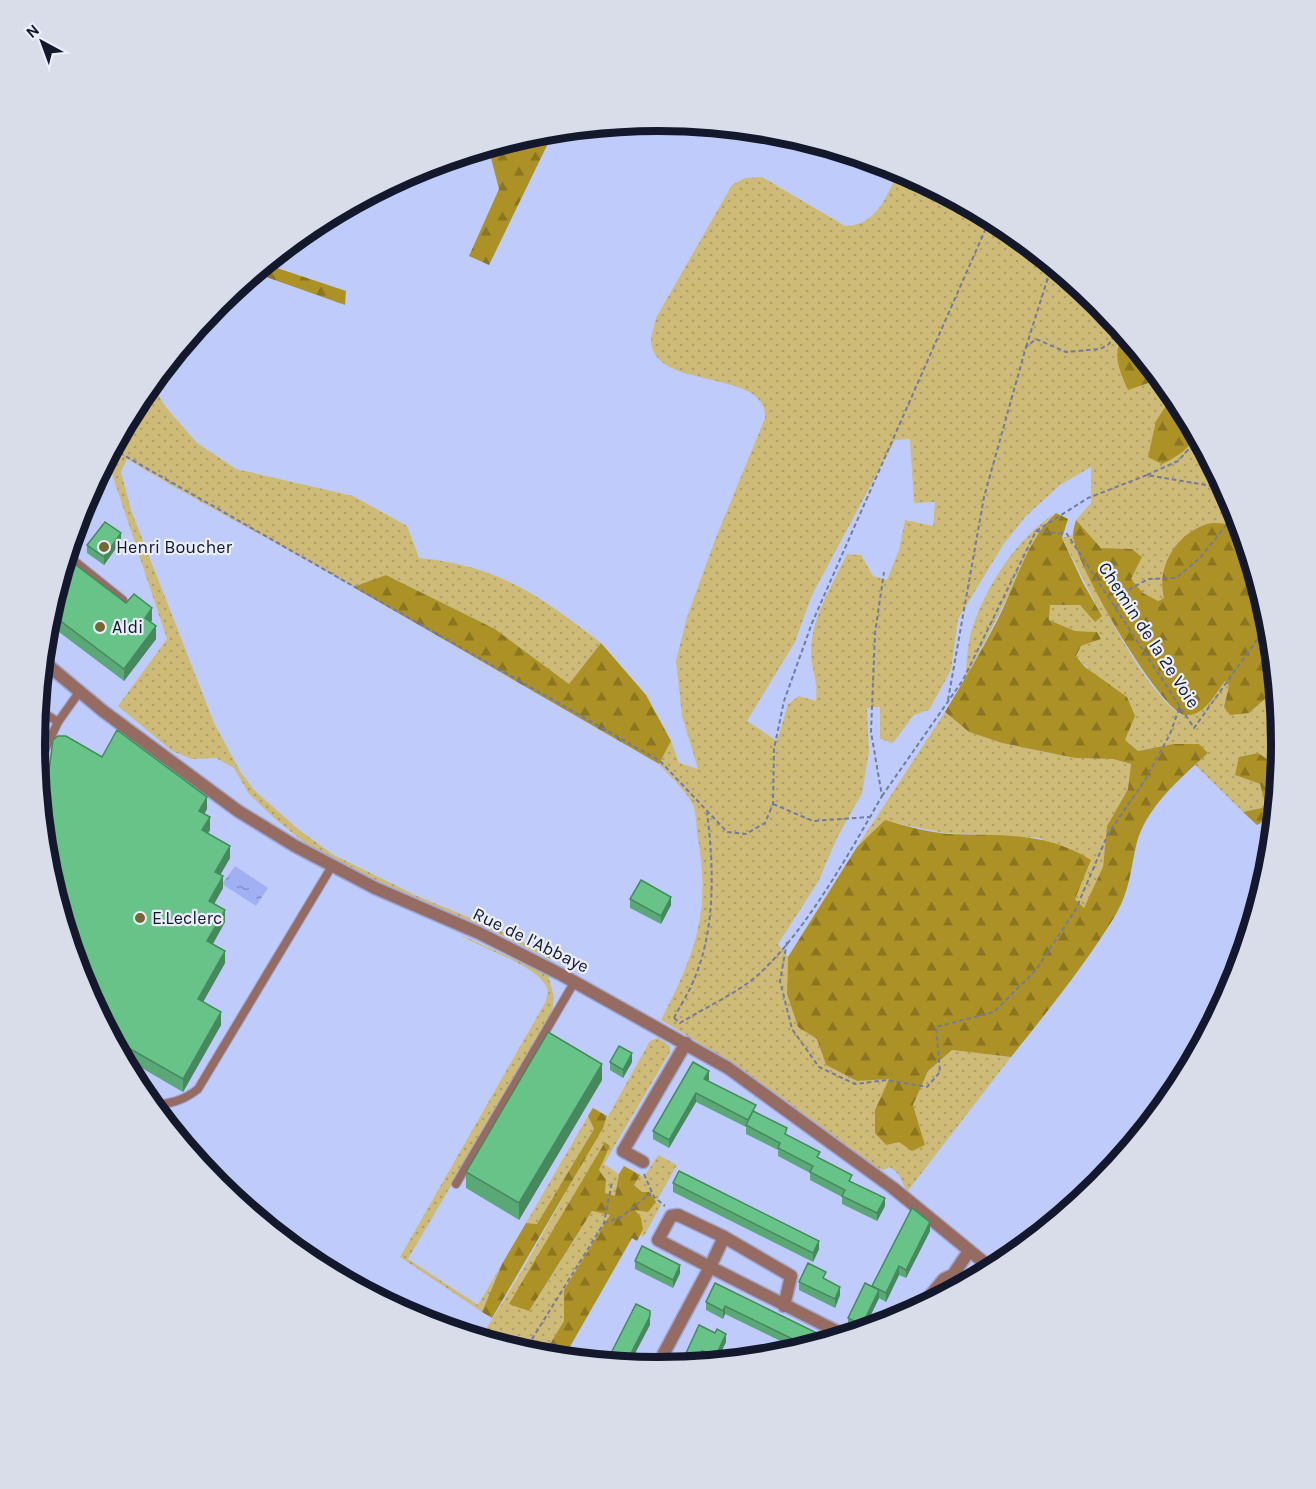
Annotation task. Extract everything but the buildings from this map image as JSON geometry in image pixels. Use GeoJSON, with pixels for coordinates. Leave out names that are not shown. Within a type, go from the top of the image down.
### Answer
{"type":"FeatureCollection","features":[{"type":"Feature","properties":{"kind":"street","name":"Rue de l'Abbaye"},"geometry":{"type":"LineString","coordinates":[[50,667],[102,711],[238,811],[332,866],[479,933],[574,981],[686,1043],[780,1104],[917,1206],[984,1263]]}},
{"type":"Feature","properties":{"kind":"street"},"geometry":{"type":"LineString","coordinates":[[643,1162],[623,1151],[686,1043]]}},
{"type":"Feature","properties":{"kind":"street"},"geometry":{"type":"LineString","coordinates":[[784,1306],[791,1276],[724,1238],[678,1215],[671,1216],[658,1240],[784,1306],[836,1331]]}},
{"type":"Feature","properties":{"kind":"street"},"geometry":{"type":"LineString","coordinates":[[661,1358],[724,1238]]}},
{"type":"Feature","properties":{"kind":"street"},"geometry":{"type":"LineString","coordinates":[[934,1291],[944,1279],[953,1275],[969,1251]]}},
{"type":"Feature","properties":{"kind":"street"},"geometry":{"type":"LineString","coordinates":[[953,1275],[954,1281]]}},
{"type":"Feature","properties":{"kind":"lane"},"geometry":{"type":"LineString","coordinates":[[74,561],[123,600]]}},
{"type":"Feature","properties":{"kind":"lane"},"geometry":{"type":"LineString","coordinates":[[45,750],[58,722],[80,691]]}},
{"type":"Feature","properties":{"kind":"lane"},"geometry":{"type":"LineString","coordinates":[[46,714],[58,722]]}},
{"type":"Feature","properties":{"kind":"lane"},"geometry":{"type":"LineString","coordinates":[[162,1104],[186,1099],[198,1089],[332,866]]}},
{"type":"Feature","properties":{"kind":"lane"},"geometry":{"type":"LineString","coordinates":[[456,1184],[574,981]]}},
{"type":"Feature","properties":{"kind":"lane"},"geometry":{"type":"LineString","coordinates":[[544,1033],[554,1038]]}},
{"type":"Feature","properties":{"kind":"path"},"geometry":{"type":"LineString","coordinates":[[119,453],[660,761],[727,832],[746,834],[765,823],[773,804],[774,749],[784,701],[812,623],[986,227]]}},
{"type":"Feature","properties":{"kind":"path"},"geometry":{"type":"LineString","coordinates":[[947,704],[984,497],[1049,273]]}},
{"type":"Feature","properties":{"kind":"path"},"geometry":{"type":"LineString","coordinates":[[1026,347],[1036,339],[1066,352],[1100,350],[1109,344],[1114,335]]}},
{"type":"Feature","properties":{"kind":"path"},"geometry":{"type":"LineString","coordinates":[[674,1018],[680,1023],[757,976],[812,909],[882,796],[963,680],[1036,531],[1088,498],[1147,476],[1178,461],[1193,445]]}},
{"type":"Feature","properties":{"kind":"path"},"geometry":{"type":"LineString","coordinates":[[1147,476],[1214,486]]}},
{"type":"Feature","properties":{"kind":"path"},"geometry":{"type":"LineString","coordinates":[[1115,608],[1130,589],[1148,579],[1176,578],[1200,558],[1229,522]]}},
{"type":"Feature","properties":{"kind":"path","name":"Chemin de la 2e Voie"},"geometry":{"type":"LineString","coordinates":[[1036,531],[1067,534],[1194,728],[1261,635]]}},
{"type":"Feature","properties":{"kind":"path"},"geometry":{"type":"LineString","coordinates":[[882,796],[871,732],[875,633],[884,572]]}},
{"type":"Feature","properties":{"kind":"path"},"geometry":{"type":"LineString","coordinates":[[787,942],[780,981],[792,1029],[819,1067],[855,1084],[887,1080],[927,1087],[940,1072],[936,1027],[994,1011],[1036,970],[1076,909],[1108,834],[1155,762],[1170,734],[1180,706]]}},
{"type":"Feature","properties":{"kind":"path"},"geometry":{"type":"LineString","coordinates":[[773,804],[813,821],[870,817]]}},
{"type":"Feature","properties":{"kind":"path"},"geometry":{"type":"LineString","coordinates":[[668,1032],[693,982],[704,952],[710,910],[712,851],[706,810]]}},
{"type":"Feature","properties":{"kind":"path"},"geometry":{"type":"LineString","coordinates":[[643,1162],[644,1175],[651,1192],[671,1216]]}},
{"type":"Feature","properties":{"kind":"path"},"geometry":{"type":"LineString","coordinates":[[529,1344],[604,1223],[612,1182]]}},
{"type":"Feature","properties":{"kind":"path"},"geometry":{"type":"LineString","coordinates":[[604,1223],[621,1217],[651,1192]]}},
{"type":"Feature","properties":{"kind":"shaded area"},"geometry":{"type":"Polygon","coordinates":[[[762,177],[845,226],[865,221],[873,215],[885,199],[895,179],[965,214],[1031,258],[1091,311],[1119,341],[1117,345],[1129,389],[1152,382],[1168,404],[1208,473],[1232,532],[1164,598],[1157,601],[1143,593],[1131,579],[1142,557],[1132,549],[1101,548],[1076,520],[1091,503],[1091,467],[1060,485],[1026,516],[1003,545],[958,619],[951,670],[929,710],[914,715],[893,743],[880,739],[880,707],[867,708],[869,752],[862,793],[837,838],[818,882],[778,944],[788,957],[787,994],[798,1027],[817,1039],[826,1065],[857,1081],[890,1078],[875,1110],[899,1142],[925,1145],[913,1105],[928,1071],[952,1050],[1011,1057],[907,1192],[899,1175],[890,1167],[884,1170],[876,1168],[744,1072],[661,1020],[691,954],[701,912],[702,890],[694,807],[685,793],[659,764],[671,741],[679,763],[698,769],[682,716],[676,661],[687,617],[715,540],[765,418],[761,402],[748,392],[670,367],[657,357],[651,341],[656,318],[732,185],[745,178],[762,177]],[[910,439],[895,440],[812,595],[795,642],[747,721],[777,741],[788,704],[799,696],[816,701],[811,655],[814,629],[823,603],[847,554],[861,555],[873,576],[887,580],[899,550],[905,520],[933,526],[935,502],[914,503],[910,439]]]}},
{"type":"Feature","properties":{"kind":"shaded area"},"geometry":{"type":"Polygon","coordinates":[[[157,392],[164,405],[197,443],[236,469],[353,496],[407,526],[419,558],[472,568],[517,586],[558,611],[601,643],[569,684],[495,629],[386,575],[353,587],[127,459],[121,472],[131,510],[214,723],[240,771],[254,790],[298,829],[332,854],[415,895],[497,929],[552,957],[551,960],[491,930],[345,867],[311,848],[249,794],[234,768],[216,758],[192,759],[172,751],[118,706],[167,639],[110,469],[157,392]]]}},
{"type":"Feature","properties":{"kind":"shaded area"},"geometry":{"type":"Polygon","coordinates":[[[1056,513],[1047,521],[965,680],[970,635],[978,612],[995,579],[1016,549],[1042,523],[1056,513]]]}},
{"type":"Feature","properties":{"kind":"shaded area"},"geometry":{"type":"Polygon","coordinates":[[[1073,535],[1091,579],[1133,658],[1165,701],[1181,715],[1207,705],[1225,681],[1249,713],[1269,695],[1271,761],[1258,753],[1240,757],[1235,775],[1260,784],[1266,807],[1243,812],[1195,765],[1208,753],[1173,744],[1138,751],[1125,740],[1135,716],[1076,656],[1081,646],[1101,639],[1097,632],[1075,631],[1049,620],[1050,605],[1080,605],[1102,616],[1062,538],[1073,535]]]}},
{"type":"Feature","properties":{"kind":"shaded area"},"geometry":{"type":"Polygon","coordinates":[[[945,712],[969,732],[1002,743],[1075,758],[1113,759],[1131,764],[1128,789],[1107,826],[1103,867],[1084,909],[1075,899],[1041,838],[945,833],[885,821],[857,847],[945,712]]]}},
{"type":"Feature","properties":{"kind":"shaded area"},"geometry":{"type":"Polygon","coordinates":[[[459,934],[548,975],[554,997],[552,1013],[408,1259],[478,1305],[502,1264],[482,1312],[400,1257],[546,1001],[548,991],[534,973],[459,934]]]}},
{"type":"Feature","properties":{"kind":"shaded area"},"geometry":{"type":"Polygon","coordinates":[[[658,1038],[670,1046],[670,1052],[604,1164],[619,1174],[615,1197],[605,1193],[606,1180],[599,1170],[610,1146],[606,1142],[530,1310],[593,1210],[610,1215],[564,1290],[564,1321],[548,1347],[484,1332],[523,1269],[650,1041],[658,1038]]]}},
{"type":"Feature","properties":{"kind":"shaded area"},"geometry":{"type":"Polygon","coordinates":[[[588,1116],[594,1129],[537,1224],[526,1223],[588,1116]]]}},
{"type":"Feature","properties":{"kind":"shaded area"},"geometry":{"type":"Polygon","coordinates":[[[658,1155],[677,1165],[656,1202],[661,1205],[644,1236],[640,1235],[643,1229],[635,1211],[642,1192],[634,1185],[640,1175],[644,1177],[658,1155]]]}},
{"type":"Feature","properties":{"kind":"green space"},"geometry":{"type":"Polygon","coordinates":[[[549,141],[489,265],[469,256],[499,189],[491,158],[493,154],[499,152],[549,141]]]}},
{"type":"Feature","properties":{"kind":"green space"},"geometry":{"type":"Polygon","coordinates":[[[274,267],[346,291],[345,305],[264,276],[274,267]]]}},
{"type":"Feature","properties":{"kind":"green space"},"geometry":{"type":"Polygon","coordinates":[[[1120,342],[1152,382],[1128,390],[1118,362],[1120,342]]]}},
{"type":"Feature","properties":{"kind":"green space"},"geometry":{"type":"Polygon","coordinates":[[[1167,403],[1191,442],[1183,451],[1162,464],[1148,457],[1156,421],[1167,403]]]}},
{"type":"Feature","properties":{"kind":"green space"},"geometry":{"type":"Polygon","coordinates":[[[1056,513],[1068,519],[1062,538],[1083,583],[1102,616],[1095,622],[1080,605],[1050,605],[1049,620],[1075,631],[1097,632],[1101,639],[1081,646],[1076,656],[1085,667],[1127,697],[1135,716],[1125,740],[1138,751],[1173,744],[1199,744],[1208,753],[1166,793],[1149,816],[1137,842],[1127,888],[1115,916],[1052,1006],[1011,1057],[952,1050],[928,1071],[913,1105],[925,1145],[912,1151],[899,1142],[886,1145],[875,1133],[875,1110],[889,1079],[857,1081],[826,1065],[817,1039],[798,1027],[787,994],[788,957],[857,847],[885,820],[948,834],[1022,837],[1057,844],[1074,851],[1091,860],[1075,899],[1084,908],[1103,867],[1107,826],[1128,789],[1131,764],[1113,759],[1075,758],[1002,743],[969,732],[945,712],[997,621],[1029,549],[1056,513]]]}},
{"type":"Feature","properties":{"kind":"green space"},"geometry":{"type":"Polygon","coordinates":[[[1076,520],[1101,548],[1132,549],[1142,557],[1131,579],[1143,593],[1158,601],[1164,598],[1162,586],[1166,564],[1171,553],[1186,535],[1207,524],[1229,524],[1250,586],[1266,664],[1269,695],[1249,713],[1230,715],[1224,707],[1229,686],[1225,681],[1208,704],[1198,712],[1185,715],[1173,708],[1157,690],[1120,634],[1087,573],[1073,534],[1076,520]]]}},
{"type":"Feature","properties":{"kind":"green space"},"geometry":{"type":"Polygon","coordinates":[[[386,575],[495,629],[569,684],[601,643],[646,695],[671,741],[659,764],[353,587],[386,575]]]}},
{"type":"Feature","properties":{"kind":"green space"},"geometry":{"type":"Polygon","coordinates":[[[1258,753],[1271,761],[1267,820],[1257,825],[1243,812],[1266,807],[1260,784],[1235,775],[1239,757],[1258,753]]]}},
{"type":"Feature","properties":{"kind":"green space"},"geometry":{"type":"Polygon","coordinates":[[[593,1108],[607,1116],[603,1128],[492,1318],[482,1312],[502,1264],[526,1223],[537,1224],[594,1129],[588,1116],[593,1108]]]}},
{"type":"Feature","properties":{"kind":"green space"},"geometry":{"type":"Polygon","coordinates":[[[605,1142],[610,1146],[599,1170],[606,1180],[605,1193],[615,1196],[619,1174],[624,1166],[640,1175],[634,1185],[642,1192],[649,1192],[656,1202],[648,1212],[635,1210],[641,1218],[643,1229],[637,1241],[632,1238],[568,1350],[548,1347],[564,1321],[564,1290],[610,1215],[592,1211],[529,1311],[509,1304],[605,1142]]]}},
{"type":"Feature","properties":{"kind":"water"},"geometry":{"type":"Polygon","coordinates":[[[235,866],[268,888],[256,906],[222,884],[235,866]]]}},
{"type":"Feature","properties":{"kind":"place","name":"Henri Boucher"},"geometry":{"type":"Point","coordinates":[104,547]}},
{"type":"Feature","properties":{"kind":"place","name":"Aldi"},"geometry":{"type":"Point","coordinates":[100,627]}},
{"type":"Feature","properties":{"kind":"place","name":"E.Leclerc"},"geometry":{"type":"Point","coordinates":[140,918]}}]}
